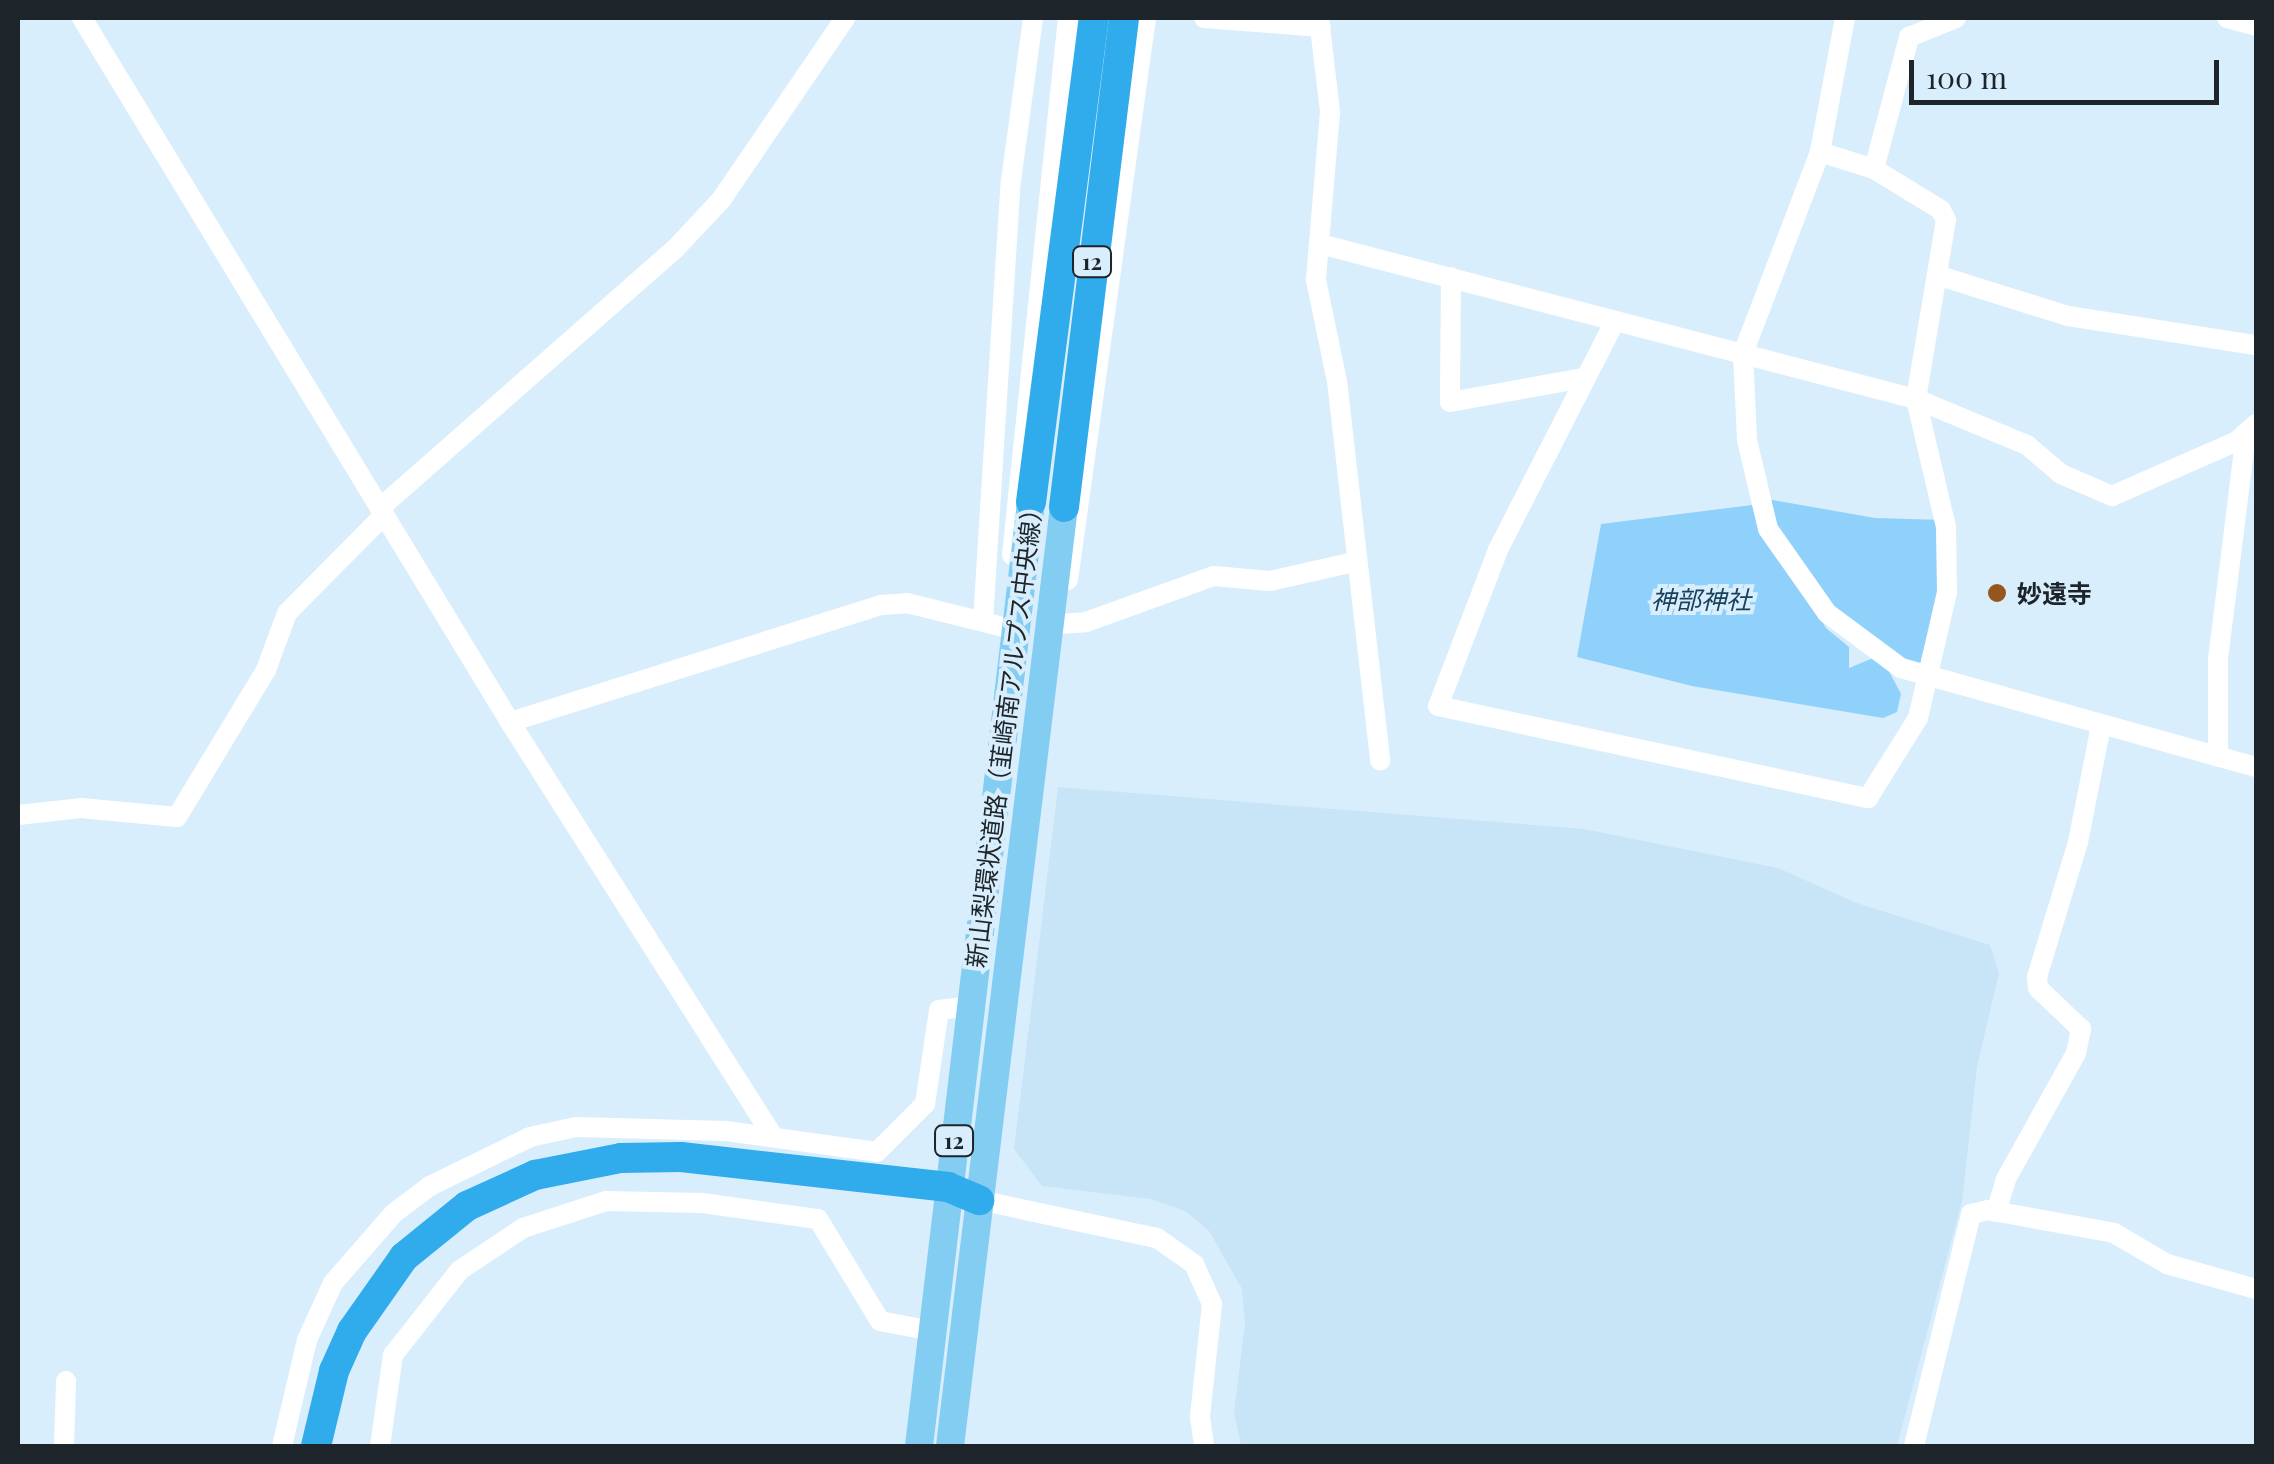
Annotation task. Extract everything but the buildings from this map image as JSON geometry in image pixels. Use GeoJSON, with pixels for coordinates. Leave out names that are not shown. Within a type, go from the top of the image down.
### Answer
{"type":"FeatureCollection","features":[{"type":"Feature","properties":{"kind":"highway","name":"新山梨環状道路（韮崎南アルプス中央線）"},"geometry":{"type":"LineString","coordinates":[[1031,502],[1094,18]]}},
{"type":"Feature","properties":{"kind":"highway","name":"新山梨環状道路（韮崎南アルプス中央線）"},"geometry":{"type":"LineString","coordinates":[[1064,507],[1124,18]]}},
{"type":"Feature","properties":{"kind":"highway"},"geometry":{"type":"LineString","coordinates":[[316,1446],[334,1370],[376,1293],[432,1232],[500,1188],[573,1165],[681,1157],[947,1197]]}},
{"type":"Feature","properties":{"kind":"highway"},"geometry":{"type":"LineString","coordinates":[[336,1446],[352,1376],[392,1301],[457,1236],[536,1193],[596,1180],[679,1176],[979,1200]]}},
{"type":"Feature","properties":{"kind":"main road","name":"新山梨環状道路（韮崎南アルプス中央線）"},"geometry":{"type":"LineString","coordinates":[[918,1446],[1031,502]]}},
{"type":"Feature","properties":{"kind":"main road","name":"新山梨環状道路（韮崎南アルプス中央線）"},"geometry":{"type":"LineString","coordinates":[[950,1446],[1064,507]]}},
{"type":"Feature","properties":{"kind":"street"},"geometry":{"type":"LineString","coordinates":[[82,18],[510,722],[773,1136]]}},
{"type":"Feature","properties":{"kind":"street"},"geometry":{"type":"LineString","coordinates":[[18,815],[81,808],[177,818],[266,670],[287,613],[382,512],[674,250],[721,200],[845,18]]}},
{"type":"Feature","properties":{"kind":"street"},"geometry":{"type":"LineString","coordinates":[[983,621],[1011,181],[1033,18]]}},
{"type":"Feature","properties":{"kind":"street"},"geometry":{"type":"LineString","coordinates":[[991,836],[1007,628],[1068,18]]}},
{"type":"Feature","properties":{"kind":"street"},"geometry":{"type":"LineString","coordinates":[[1014,916],[1060,624],[1146,18]]}},
{"type":"Feature","properties":{"kind":"street"},"geometry":{"type":"LineString","coordinates":[[1204,18],[1320,22],[1330,112],[1316,280],[1336,381],[1380,761]]}},
{"type":"Feature","properties":{"kind":"street"},"geometry":{"type":"LineString","coordinates":[[1845,18],[1820,152],[1743,354],[1747,440],[1768,529],[1827,612],[1858,642],[1931,681],[2256,767]]}},
{"type":"Feature","properties":{"kind":"street"},"geometry":{"type":"LineString","coordinates":[[1874,169],[1909,38],[1956,18]]}},
{"type":"Feature","properties":{"kind":"street"},"geometry":{"type":"LineString","coordinates":[[2226,18],[2256,26]]}},
{"type":"Feature","properties":{"kind":"street"},"geometry":{"type":"LineString","coordinates":[[1613,325],[1498,550],[1438,706],[1868,798],[1918,718],[1931,681],[1947,592],[1946,527],[1916,399],[1940,276],[1946,220],[1941,210],[1874,169],[1820,152]]}},
{"type":"Feature","properties":{"kind":"street"},"geometry":{"type":"LineString","coordinates":[[1320,244],[1452,277],[1613,325],[1916,399],[2027,445],[2061,474],[2112,496],[2251,428]]}},
{"type":"Feature","properties":{"kind":"street"},"geometry":{"type":"LineString","coordinates":[[1940,276],[2068,316],[2256,345]]}},
{"type":"Feature","properties":{"kind":"street"},"geometry":{"type":"LineString","coordinates":[[1452,277],[1450,402],[1583,378]]}},
{"type":"Feature","properties":{"kind":"street"},"geometry":{"type":"LineString","coordinates":[[2218,757],[2218,659],[2251,428]]}},
{"type":"Feature","properties":{"kind":"street"},"geometry":{"type":"LineString","coordinates":[[1060,624],[1086,622],[1214,576],[1270,581],[1354,562]]}},
{"type":"Feature","properties":{"kind":"street"},"geometry":{"type":"LineString","coordinates":[[510,722],[881,605],[907,603],[1007,628]]}},
{"type":"Feature","properties":{"kind":"street"},"geometry":{"type":"LineString","coordinates":[[1996,1212],[2006,1179],[2076,1053],[2080,1029],[2038,988],[2037,977],[2078,842],[2102,726]]}},
{"type":"Feature","properties":{"kind":"street"},"geometry":{"type":"LineString","coordinates":[[282,1446],[307,1340],[333,1283],[394,1212],[430,1186],[530,1137],[576,1127],[773,1136],[877,1152],[925,1104],[939,1010],[971,1006]]}},
{"type":"Feature","properties":{"kind":"street"},"geometry":{"type":"LineString","coordinates":[[979,1200],[1157,1238],[1194,1264],[1212,1304],[1200,1417],[1204,1446]]}},
{"type":"Feature","properties":{"kind":"street"},"geometry":{"type":"LineString","coordinates":[[380,1446],[393,1355],[460,1270],[523,1228],[606,1201],[737,1206],[818,1219],[880,1321],[932,1331]]}},
{"type":"Feature","properties":{"kind":"street"},"geometry":{"type":"LineString","coordinates":[[1914,1446],[1971,1214],[1996,1212],[2114,1234],[2167,1264],[2256,1289]]}},
{"type":"Feature","properties":{"kind":"street"},"geometry":{"type":"LineString","coordinates":[[64,1446],[66,1381]]}},
{"type":"Feature","properties":{"kind":"shaded area"},"geometry":{"type":"Polygon","coordinates":[[[1058,787],[1584,829],[1778,868],[1857,903],[1990,945],[1999,973],[1977,1067],[1962,1201],[1897,1446],[1241,1446],[1234,1412],[1245,1323],[1242,1289],[1209,1231],[1185,1211],[1151,1199],[1042,1186],[1014,1149],[1058,787]]]}},
{"type":"Feature","properties":{"kind":"green space","name":"神部神社"},"geometry":{"type":"Polygon","coordinates":[[[1767,499],[1875,518],[1944,520],[1931,681],[1882,658],[1901,694],[1897,712],[1883,718],[1692,686],[1577,657],[1601,524],[1752,505],[1826,628],[1849,647],[1849,668],[1878,656],[1787,562],[1767,499]]]}},
{"type":"Feature","properties":{"kind":"place","name":"妙遠寺"},"geometry":{"type":"Point","coordinates":[1997,593]}}]}
